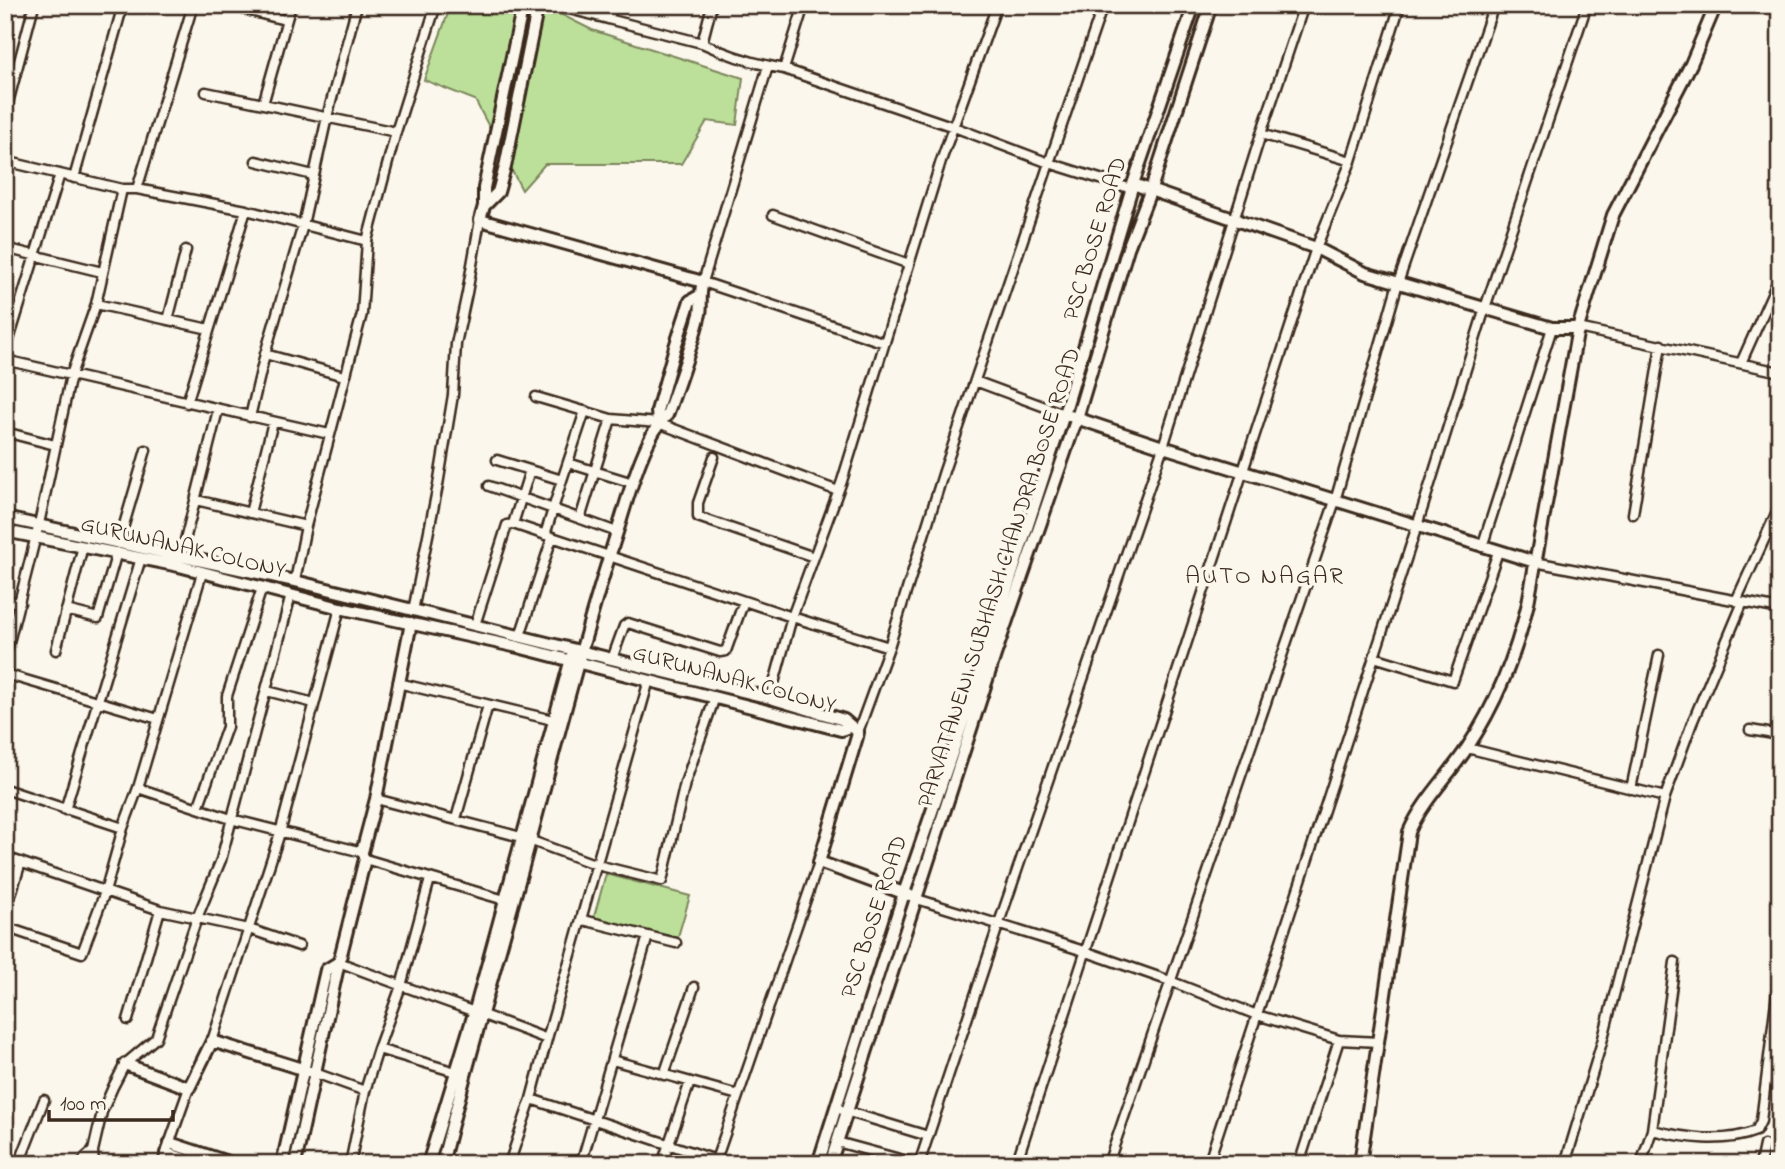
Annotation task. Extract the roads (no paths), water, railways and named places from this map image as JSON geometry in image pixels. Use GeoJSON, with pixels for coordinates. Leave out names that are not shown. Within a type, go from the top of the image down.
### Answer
{"type":"FeatureCollection","features":[{"type":"Feature","properties":{"kind":"street"},"geometry":{"type":"LineString","coordinates":[[8,103],[34,5]]}},
{"type":"Feature","properties":{"kind":"street"},"geometry":{"type":"LineString","coordinates":[[74,178],[123,5]]}},
{"type":"Feature","properties":{"kind":"street"},"geometry":{"type":"LineString","coordinates":[[137,188],[192,5]]}},
{"type":"Feature","properties":{"kind":"street"},"geometry":{"type":"LineString","coordinates":[[227,5],[285,20]]}},
{"type":"Feature","properties":{"kind":"street"},"geometry":{"type":"LineString","coordinates":[[263,104],[290,5]]}},
{"type":"Feature","properties":{"kind":"street"},"geometry":{"type":"LineString","coordinates":[[250,417],[265,354],[303,225],[327,117],[357,5]]}},
{"type":"Feature","properties":{"kind":"street"},"geometry":{"type":"LineString","coordinates":[[94,1164],[93,1151],[103,1112],[125,1064],[156,1038],[197,918],[221,860],[267,691],[275,650],[296,596],[306,526],[362,314],[367,241],[396,132],[436,5]]}},
{"type":"Feature","properties":{"kind":"street"},"geometry":{"type":"LineString","coordinates":[[413,611],[453,395],[456,344],[485,206],[484,188],[523,5]]}},
{"type":"Feature","properties":{"kind":"street"},"geometry":{"type":"LineString","coordinates":[[485,206],[498,192],[538,5]]}},
{"type":"Feature","properties":{"kind":"street"},"geometry":{"type":"LineString","coordinates":[[554,5],[702,43],[954,127],[1049,163],[1133,187],[1151,189],[1316,248],[1365,273],[1398,283],[1552,328],[1578,328],[1780,372]]}},
{"type":"Feature","properties":{"kind":"street"},"geometry":{"type":"LineString","coordinates":[[608,19],[614,5]]}},
{"type":"Feature","properties":{"kind":"street"},"geometry":{"type":"LineString","coordinates":[[702,43],[712,5]]}},
{"type":"Feature","properties":{"kind":"street"},"geometry":{"type":"LineString","coordinates":[[784,69],[804,5]]}},
{"type":"Feature","properties":{"kind":"street"},"geometry":{"type":"LineString","coordinates":[[769,698],[792,617],[838,491],[909,264],[997,5]]}},
{"type":"Feature","properties":{"kind":"street"},"geometry":{"type":"LineString","coordinates":[[531,1099],[715,1162],[819,862],[853,730],[889,647],[975,381],[1103,5]]}},
{"type":"Feature","properties":{"kind":"street","name":"PSC BOSE ROAD"},"geometry":{"type":"LineString","coordinates":[[818,1164],[904,893],[1064,414],[1133,187],[1194,5]]}},
{"type":"Feature","properties":{"kind":"street","name":"PARVATANENI SUBHASH CHANDRA BOSE ROAD"},"geometry":{"type":"LineString","coordinates":[[830,1164],[995,655],[1077,418],[1128,248],[1151,189],[1211,5]]}},
{"type":"Feature","properties":{"kind":"street"},"geometry":{"type":"LineString","coordinates":[[837,1142],[918,1164],[1163,447],[1304,5]]}},
{"type":"Feature","properties":{"kind":"street"},"geometry":{"type":"LineString","coordinates":[[1016,1164],[1316,248],[1351,161],[1400,5]]}},
{"type":"Feature","properties":{"kind":"street"},"geometry":{"type":"LineString","coordinates":[[1108,1164],[1335,501],[1398,283],[1494,5]]}},
{"type":"Feature","properties":{"kind":"street"},"geometry":{"type":"LineString","coordinates":[[1208,1164],[1417,526],[1485,308],[1587,5]]}},
{"type":"Feature","properties":{"kind":"street"},"geometry":{"type":"LineString","coordinates":[[1360,1164],[1409,832],[1419,810],[1467,748],[1490,709],[1520,639],[1578,328],[1613,215],[1691,64],[1716,5]]}},
{"type":"Feature","properties":{"kind":"street"},"geometry":{"type":"LineString","coordinates":[[526,839],[553,720],[633,483],[658,423],[667,415],[693,340],[702,304],[699,296],[768,66]]}},
{"type":"Feature","properties":{"kind":"street"},"geometry":{"type":"LineString","coordinates":[[206,92],[396,132]]}},
{"type":"Feature","properties":{"kind":"street"},"geometry":{"type":"LineString","coordinates":[[1261,134],[1351,161]]}},
{"type":"Feature","properties":{"kind":"street"},"geometry":{"type":"LineString","coordinates":[[5,161],[122,189],[137,188],[246,210],[367,241]]}},
{"type":"Feature","properties":{"kind":"street"},"geometry":{"type":"LineString","coordinates":[[256,162],[313,176]]}},
{"type":"Feature","properties":{"kind":"street"},"geometry":{"type":"LineString","coordinates":[[5,353],[60,174]]}},
{"type":"Feature","properties":{"kind":"street"},"geometry":{"type":"LineString","coordinates":[[5,658],[39,524],[71,375],[96,304],[122,189]]}},
{"type":"Feature","properties":{"kind":"street"},"geometry":{"type":"LineString","coordinates":[[187,403],[246,210]]}},
{"type":"Feature","properties":{"kind":"street"},"geometry":{"type":"LineString","coordinates":[[773,215],[909,264]]}},
{"type":"Feature","properties":{"kind":"street"},"geometry":{"type":"LineString","coordinates":[[480,220],[703,282],[885,343]]}},
{"type":"Feature","properties":{"kind":"street"},"geometry":{"type":"LineString","coordinates":[[5,248],[102,272]]}},
{"type":"Feature","properties":{"kind":"street"},"geometry":{"type":"LineString","coordinates":[[168,320],[186,250]]}},
{"type":"Feature","properties":{"kind":"street"},"geometry":{"type":"LineString","coordinates":[[1741,363],[1780,276]]}},
{"type":"Feature","properties":{"kind":"street"},"geometry":{"type":"LineString","coordinates":[[96,304],[209,329]]}},
{"type":"Feature","properties":{"kind":"street"},"geometry":{"type":"LineString","coordinates":[[1482,547],[1552,328]]}},
{"type":"Feature","properties":{"kind":"street"},"geometry":{"type":"LineString","coordinates":[[1633,514],[1661,345]]}},
{"type":"Feature","properties":{"kind":"street"},"geometry":{"type":"LineString","coordinates":[[265,354],[345,376]]}},
{"type":"Feature","properties":{"kind":"street"},"geometry":{"type":"LineString","coordinates":[[5,360],[329,434]]}},
{"type":"Feature","properties":{"kind":"street"},"geometry":{"type":"LineString","coordinates":[[975,381],[1163,447],[1498,552],[1535,562],[1780,609]]}},
{"type":"Feature","properties":{"kind":"street"},"geometry":{"type":"LineString","coordinates":[[536,397],[611,419],[658,423],[838,491]]}},
{"type":"Feature","properties":{"kind":"street"},"geometry":{"type":"LineString","coordinates":[[181,556],[218,410]]}},
{"type":"Feature","properties":{"kind":"street"},"geometry":{"type":"LineString","coordinates":[[520,636],[553,509],[585,411]]}},
{"type":"Feature","properties":{"kind":"street"},"geometry":{"type":"LineString","coordinates":[[580,519],[611,419]]}},
{"type":"Feature","properties":{"kind":"street"},"geometry":{"type":"LineString","coordinates":[[250,513],[273,422]]}},
{"type":"Feature","properties":{"kind":"street"},"geometry":{"type":"LineString","coordinates":[[5,432],[55,445]]}},
{"type":"Feature","properties":{"kind":"street"},"geometry":{"type":"LineString","coordinates":[[66,610],[98,618],[146,450]]}},
{"type":"Feature","properties":{"kind":"street"},"geometry":{"type":"LineString","coordinates":[[714,457],[698,503],[698,517],[814,557]]}},
{"type":"Feature","properties":{"kind":"street"},"geometry":{"type":"LineString","coordinates":[[498,460],[562,480]]}},
{"type":"Feature","properties":{"kind":"street"},"geometry":{"type":"LineString","coordinates":[[568,463],[633,483]]}},
{"type":"Feature","properties":{"kind":"street"},"geometry":{"type":"LineString","coordinates":[[513,524],[530,470]]}},
{"type":"Feature","properties":{"kind":"street"},"geometry":{"type":"LineString","coordinates":[[489,486],[617,532]]}},
{"type":"Feature","properties":{"kind":"street"},"geometry":{"type":"LineString","coordinates":[[196,500],[306,526]]}},
{"type":"Feature","properties":{"kind":"street"},"geometry":{"type":"LineString","coordinates":[[1565,1164],[1602,1042],[1665,797],[1780,506]]}},
{"type":"Feature","properties":{"kind":"street","name":"GURUNANAK COLONY"},"geometry":{"type":"LineString","coordinates":[[5,518],[39,524],[118,547],[181,556],[299,582],[520,636],[649,680],[841,730],[853,730]]}},
{"type":"Feature","properties":{"kind":"street"},"geometry":{"type":"LineString","coordinates":[[475,625],[507,525],[513,524],[889,647]]}},
{"type":"Feature","properties":{"kind":"street","name":"GURUNANAK COLONY"},"geometry":{"type":"LineString","coordinates":[[5,531],[83,547],[118,547],[141,558],[340,608],[575,655],[612,659],[769,698],[844,720],[853,730]]}},
{"type":"Feature","properties":{"kind":"street"},"geometry":{"type":"LineString","coordinates":[[55,650],[83,547]]}},
{"type":"Feature","properties":{"kind":"street"},"geometry":{"type":"LineString","coordinates":[[1374,657],[1453,681],[1498,552]]}},
{"type":"Feature","properties":{"kind":"street"},"geometry":{"type":"LineString","coordinates":[[65,810],[141,558]]}},
{"type":"Feature","properties":{"kind":"street"},"geometry":{"type":"LineString","coordinates":[[5,927],[82,953],[105,892],[123,828],[138,788],[202,573]]}},
{"type":"Feature","properties":{"kind":"street"},"geometry":{"type":"LineString","coordinates":[[198,808],[227,727],[226,702],[262,588]]}},
{"type":"Feature","properties":{"kind":"street"},"geometry":{"type":"LineString","coordinates":[[5,600],[20,603]]}},
{"type":"Feature","properties":{"kind":"street"},"geometry":{"type":"LineString","coordinates":[[612,659],[624,626],[628,623],[720,652],[726,651],[744,601]]}},
{"type":"Feature","properties":{"kind":"street"},"geometry":{"type":"LineString","coordinates":[[166,1153],[189,1088],[212,1041],[250,929],[280,832],[340,608]]}},
{"type":"Feature","properties":{"kind":"street"},"geometry":{"type":"LineString","coordinates":[[295,1164],[326,970],[339,962],[376,799],[411,623]]}},
{"type":"Feature","properties":{"kind":"street"},"geometry":{"type":"LineString","coordinates":[[428,1164],[478,1012],[575,655]]}},
{"type":"Feature","properties":{"kind":"street"},"geometry":{"type":"LineString","coordinates":[[1631,789],[1659,656]]}},
{"type":"Feature","properties":{"kind":"street"},"geometry":{"type":"LineString","coordinates":[[5,674],[158,719]]}},
{"type":"Feature","properties":{"kind":"street"},"geometry":{"type":"LineString","coordinates":[[509,1164],[531,1099],[583,920],[649,680]]}},
{"type":"Feature","properties":{"kind":"street"},"geometry":{"type":"LineString","coordinates":[[398,683],[553,720]]}},
{"type":"Feature","properties":{"kind":"street"},"geometry":{"type":"LineString","coordinates":[[267,691],[314,703]]}},
{"type":"Feature","properties":{"kind":"street"},"geometry":{"type":"LineString","coordinates":[[376,799],[526,839],[597,865],[662,881],[685,783],[715,698]]}},
{"type":"Feature","properties":{"kind":"street"},"geometry":{"type":"LineString","coordinates":[[456,819],[488,705]]}},
{"type":"Feature","properties":{"kind":"street"},"geometry":{"type":"LineString","coordinates":[[1750,730],[1780,736]]}},
{"type":"Feature","properties":{"kind":"street"},"geometry":{"type":"LineString","coordinates":[[1467,748],[1665,797]]}},
{"type":"Feature","properties":{"kind":"street"},"geometry":{"type":"LineString","coordinates":[[138,788],[231,819],[364,855],[507,901]]}},
{"type":"Feature","properties":{"kind":"street"},"geometry":{"type":"LineString","coordinates":[[5,789],[123,828]]}},
{"type":"Feature","properties":{"kind":"street"},"geometry":{"type":"LineString","coordinates":[[5,857],[160,910],[250,929],[299,946]]}},
{"type":"Feature","properties":{"kind":"street"},"geometry":{"type":"LineString","coordinates":[[5,914],[21,862]]}},
{"type":"Feature","properties":{"kind":"street"},"geometry":{"type":"LineString","coordinates":[[819,862],[917,899],[999,923],[1170,981],[1257,1015],[1339,1040],[1379,1042]]}},
{"type":"Feature","properties":{"kind":"street"},"geometry":{"type":"LineString","coordinates":[[350,1164],[365,1091],[401,986],[430,878]]}},
{"type":"Feature","properties":{"kind":"street"},"geometry":{"type":"LineString","coordinates":[[128,1020],[160,910]]}},
{"type":"Feature","properties":{"kind":"street"},"geometry":{"type":"LineString","coordinates":[[583,920],[676,943]]}},
{"type":"Feature","properties":{"kind":"street"},"geometry":{"type":"LineString","coordinates":[[581,1164],[648,936]]}},
{"type":"Feature","properties":{"kind":"street"},"geometry":{"type":"LineString","coordinates":[[339,962],[547,1039]]}},
{"type":"Feature","properties":{"kind":"street"},"geometry":{"type":"LineString","coordinates":[[1641,1164],[1652,1130],[1675,962]]}},
{"type":"Feature","properties":{"kind":"street"},"geometry":{"type":"LineString","coordinates":[[1652,1130],[1686,1138],[1744,1136],[1756,1131],[1761,1121],[1776,1029],[1779,966]]}},
{"type":"Feature","properties":{"kind":"street"},"geometry":{"type":"LineString","coordinates":[[664,1074],[694,987]]}},
{"type":"Feature","properties":{"kind":"street"},"geometry":{"type":"LineString","coordinates":[[1299,1164],[1339,1040]]}},
{"type":"Feature","properties":{"kind":"street"},"geometry":{"type":"LineString","coordinates":[[212,1041],[365,1091]]}},
{"type":"Feature","properties":{"kind":"street"},"geometry":{"type":"LineString","coordinates":[[378,1049],[460,1073]]}},
{"type":"Feature","properties":{"kind":"street"},"geometry":{"type":"LineString","coordinates":[[612,1060],[738,1095]]}},
{"type":"Feature","properties":{"kind":"street"},"geometry":{"type":"LineString","coordinates":[[125,1064],[189,1088]]}},
{"type":"Feature","properties":{"kind":"street"},"geometry":{"type":"LineString","coordinates":[[282,1164],[310,1072]]}},
{"type":"Feature","properties":{"kind":"street"},"geometry":{"type":"LineString","coordinates":[[442,1164],[460,1073]]}},
{"type":"Feature","properties":{"kind":"street"},"geometry":{"type":"LineString","coordinates":[[662,1164],[690,1082]]}},
{"type":"Feature","properties":{"kind":"street"},"geometry":{"type":"LineString","coordinates":[[19,1164],[44,1100]]}},
{"type":"Feature","properties":{"kind":"street"},"geometry":{"type":"LineString","coordinates":[[835,1108],[928,1136]]}},
{"type":"Feature","properties":{"kind":"street"},"geometry":{"type":"LineString","coordinates":[[1760,1164],[1764,1145]]}},
{"type":"Feature","properties":{"kind":"street"},"geometry":{"type":"LineString","coordinates":[[82,1164],[93,1151]]}},
{"type":"Feature","properties":{"kind":"street"},"geometry":{"type":"LineString","coordinates":[[166,1153],[199,1164]]}},
{"type":"Feature","properties":{"kind":"street"},"geometry":{"type":"LineString","coordinates":[[166,1153],[234,1164]]}},
{"type":"Feature","properties":{"kind":"district","name":"AUTO NAGAR"},"geometry":{"type":"Point","coordinates":[1265,577]}}]}
